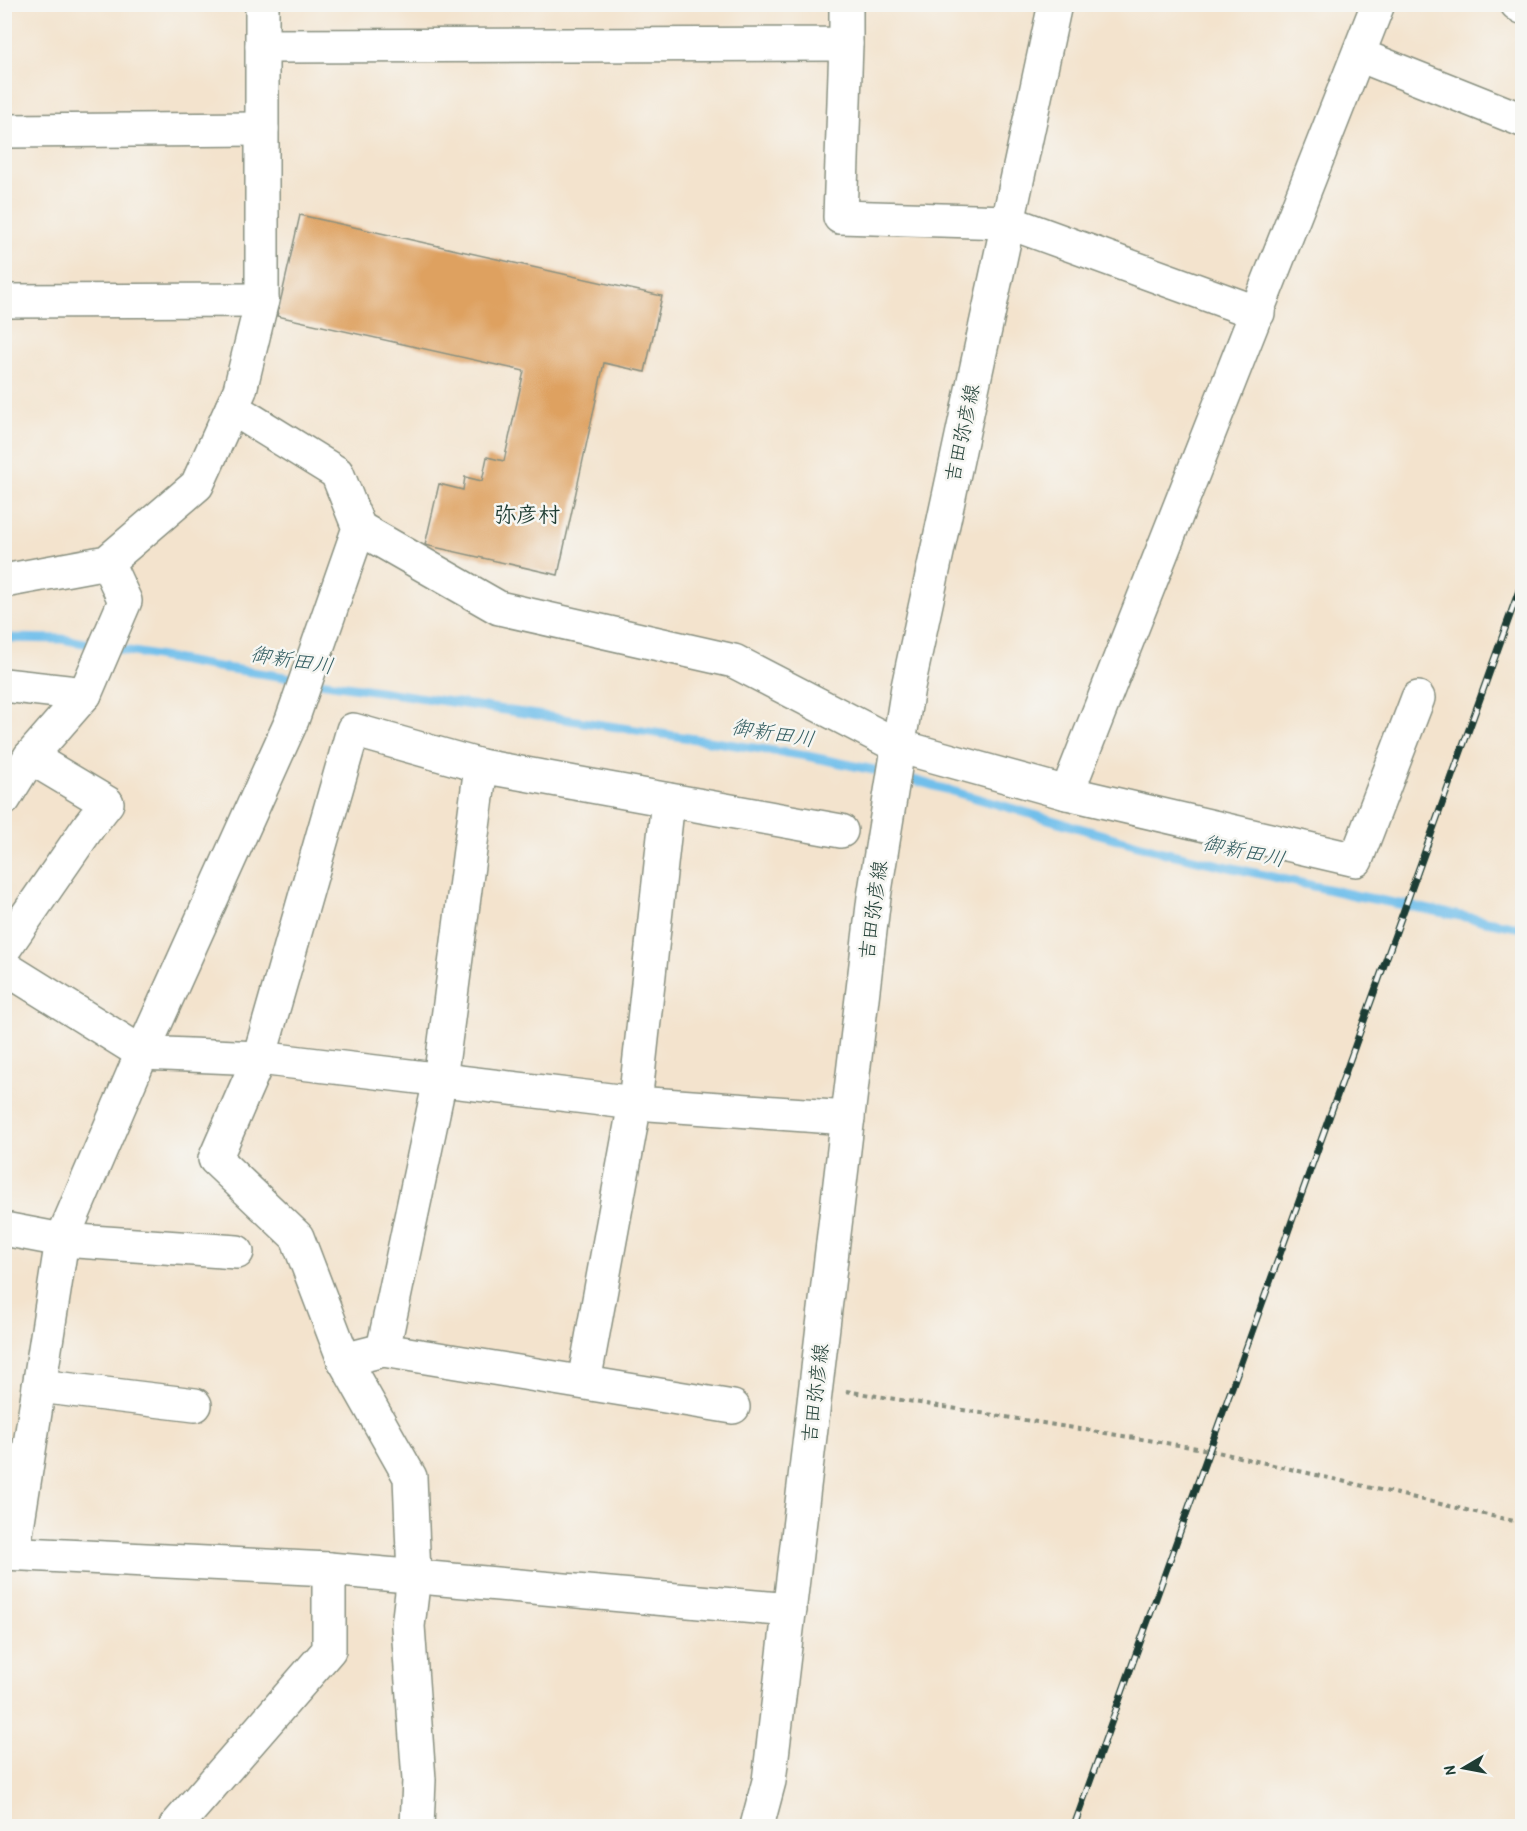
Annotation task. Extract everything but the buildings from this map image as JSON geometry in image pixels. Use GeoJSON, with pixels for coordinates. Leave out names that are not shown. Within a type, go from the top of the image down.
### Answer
{"type":"FeatureCollection","features":[{"type":"Feature","properties":{"kind":"street"},"geometry":{"type":"LineString","coordinates":[[4,581],[107,562],[197,485],[232,408],[240,390],[262,300],[262,4]]}},
{"type":"Feature","properties":{"kind":"street"},"geometry":{"type":"LineString","coordinates":[[846,4],[840,218],[1008,222],[1258,313]]}},
{"type":"Feature","properties":{"kind":"street","name":"吉田弥彦線"},"geometry":{"type":"LineString","coordinates":[[757,1827],[769,1781],[874,897],[910,675],[1055,4]]}},
{"type":"Feature","properties":{"kind":"street"},"geometry":{"type":"LineString","coordinates":[[1067,793],[1378,4]]}},
{"type":"Feature","properties":{"kind":"street"},"geometry":{"type":"LineString","coordinates":[[1516,4],[1522,7]]}},
{"type":"Feature","properties":{"kind":"street"},"geometry":{"type":"LineString","coordinates":[[262,46],[846,44]]}},
{"type":"Feature","properties":{"kind":"street"},"geometry":{"type":"LineString","coordinates":[[1359,55],[1522,120]]}},
{"type":"Feature","properties":{"kind":"street"},"geometry":{"type":"LineString","coordinates":[[4,131],[262,129]]}},
{"type":"Feature","properties":{"kind":"street"},"geometry":{"type":"LineString","coordinates":[[4,301],[262,300]]}},
{"type":"Feature","properties":{"kind":"street"},"geometry":{"type":"LineString","coordinates":[[232,408],[337,473],[359,528],[499,608],[734,662],[897,755],[1356,860],[1418,698]]}},
{"type":"Feature","properties":{"kind":"street"},"geometry":{"type":"LineString","coordinates":[[359,528],[292,720],[142,1053],[62,1240],[9,1553],[329,1569],[790,1610]]}},
{"type":"Feature","properties":{"kind":"street"},"geometry":{"type":"LineString","coordinates":[[4,799],[30,757],[85,694],[125,602],[107,562]]}},
{"type":"Feature","properties":{"kind":"street"},"geometry":{"type":"LineString","coordinates":[[4,685],[85,694]]}},
{"type":"Feature","properties":{"kind":"street"},"geometry":{"type":"LineString","coordinates":[[417,1827],[419,1780],[408,1626],[414,1576],[410,1477],[344,1360],[297,1236],[215,1159],[259,1058],[352,730],[481,766],[841,831]]}},
{"type":"Feature","properties":{"kind":"street"},"geometry":{"type":"LineString","coordinates":[[4,949],[107,803],[30,757]]}},
{"type":"Feature","properties":{"kind":"street"},"geometry":{"type":"LineString","coordinates":[[383,1350],[440,1080],[481,766]]}},
{"type":"Feature","properties":{"kind":"street"},"geometry":{"type":"LineString","coordinates":[[584,1382],[635,1103],[668,800]]}},
{"type":"Feature","properties":{"kind":"street"},"geometry":{"type":"LineString","coordinates":[[4,967],[142,1053],[259,1058],[635,1103],[848,1118]]}},
{"type":"Feature","properties":{"kind":"street"},"geometry":{"type":"LineString","coordinates":[[4,1229],[62,1240],[237,1252]]}},
{"type":"Feature","properties":{"kind":"street"},"geometry":{"type":"LineString","coordinates":[[344,1360],[383,1350],[733,1407]]}},
{"type":"Feature","properties":{"kind":"street"},"geometry":{"type":"LineString","coordinates":[[39,1386],[195,1405]]}},
{"type":"Feature","properties":{"kind":"street"},"geometry":{"type":"LineString","coordinates":[[176,1827],[329,1650],[329,1569]]}},
{"type":"Feature","properties":{"kind":"path"},"geometry":{"type":"LineString","coordinates":[[816,1386],[1209,1450],[1522,1523]]}},
{"type":"Feature","properties":{"kind":"waterway","name":"御新田川"},"geometry":{"type":"LineString","coordinates":[[4,638],[62,639],[211,666],[299,679]]}},
{"type":"Feature","properties":{"kind":"waterway","name":"御新田川"},"geometry":{"type":"LineString","coordinates":[[313,681],[807,756],[893,774],[1162,852],[1358,896],[1522,928]]}},
{"type":"Feature","properties":{"kind":"railway"},"geometry":{"type":"LineString","coordinates":[[1074,1826],[1522,582]]}},
{"type":"Feature","properties":{"kind":"district","name":"弥彦村"},"geometry":{"type":"Point","coordinates":[527,514]}}]}
